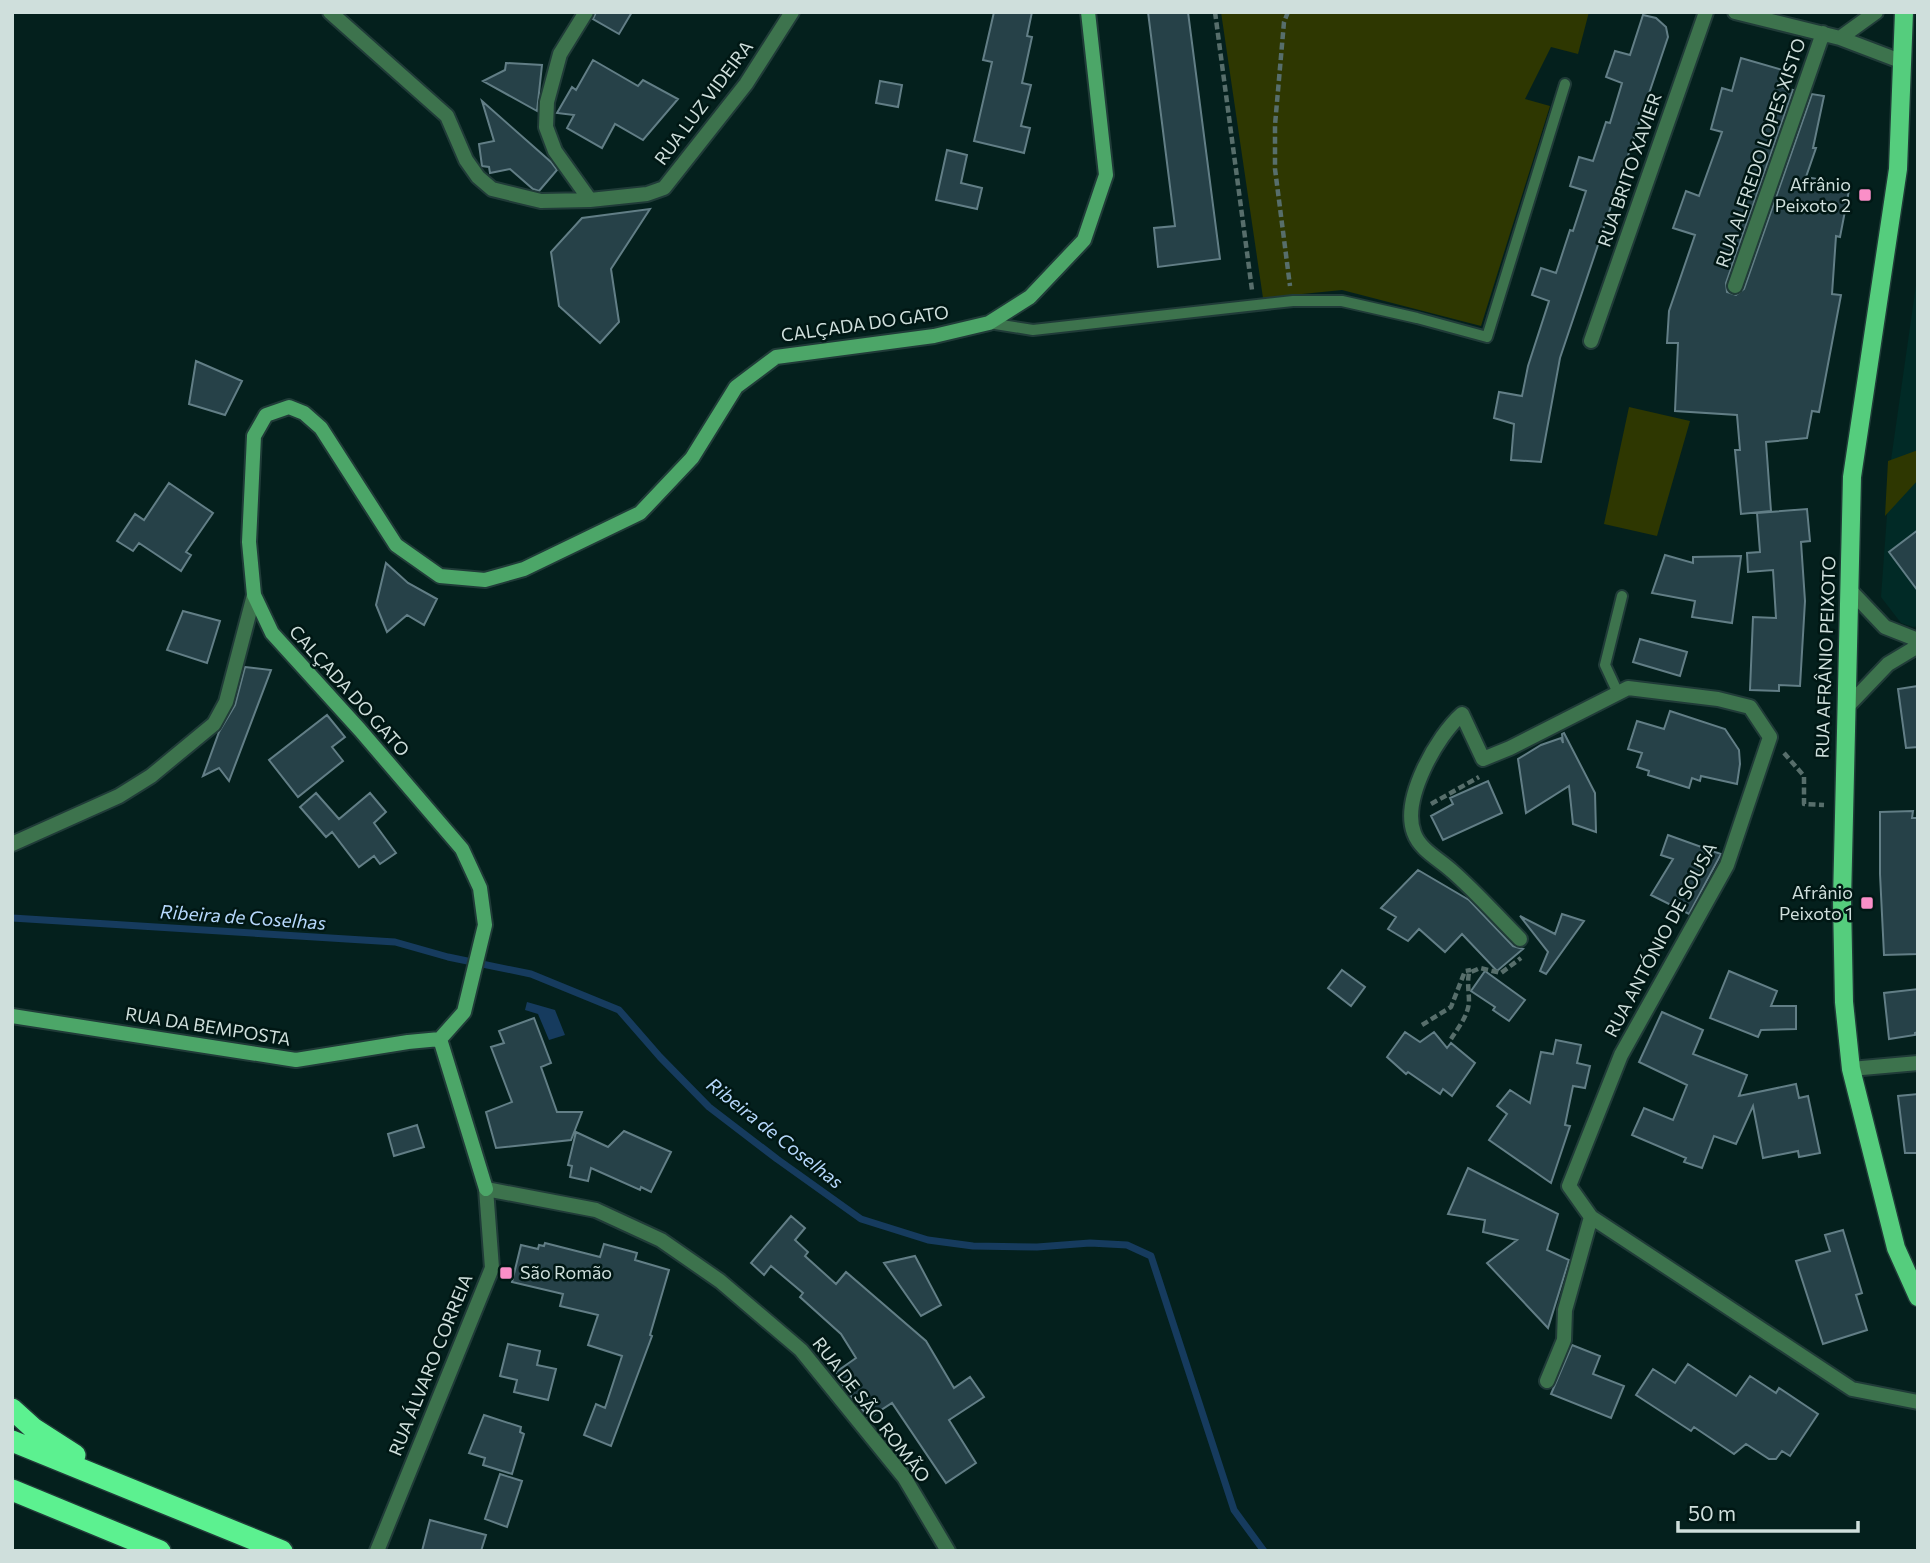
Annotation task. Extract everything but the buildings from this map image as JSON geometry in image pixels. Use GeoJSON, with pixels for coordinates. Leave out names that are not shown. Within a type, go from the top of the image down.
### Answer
{"type":"FeatureCollection","features":[{"type":"Feature","properties":{"kind":"highway"},"geometry":{"type":"LineString","coordinates":[[12,1409],[33,1428],[127,1488]]}},
{"type":"Feature","properties":{"kind":"highway"},"geometry":{"type":"LineString","coordinates":[[12,1441],[282,1551]]}},
{"type":"Feature","properties":{"kind":"highway"},"geometry":{"type":"LineString","coordinates":[[12,1490],[159,1551]]}},
{"type":"Feature","properties":{"kind":"main road","name":"RUA AFRÂNIO PEIXOTO"},"geometry":{"type":"LineString","coordinates":[[1904,12],[1898,169],[1852,477],[1842,913],[1844,1002],[1851,1069],[1896,1248],[1918,1297]]}},
{"type":"Feature","properties":{"kind":"street","name":"RUA LUZ VIDEIRA"},"geometry":{"type":"LineString","coordinates":[[330,12],[447,116],[466,160],[478,177],[492,189],[541,201],[590,200],[648,194],[664,188],[746,83],[792,12]]}},
{"type":"Feature","properties":{"kind":"street"},"geometry":{"type":"LineString","coordinates":[[586,12],[560,54],[547,102],[546,127],[555,151],[590,200]]}},
{"type":"Feature","properties":{"kind":"street","name":"CALÇADA DO GATO"},"geometry":{"type":"LineString","coordinates":[[440,1039],[464,1012],[485,925],[480,888],[462,849],[272,633],[254,594],[249,542],[254,436],[266,415],[289,407],[304,413],[321,428],[396,545],[440,576],[485,580],[524,569],[640,513],[691,458],[736,387],[776,357],[934,336],[989,323],[1030,297],[1084,240],[1106,175],[1088,12]]}},
{"type":"Feature","properties":{"kind":"street","name":"RUA BRITO XAVIER"},"geometry":{"type":"LineString","coordinates":[[1591,341],[1706,12]]}},
{"type":"Feature","properties":{"kind":"street"},"geometry":{"type":"LineString","coordinates":[[1735,12],[1840,37],[1903,62]]}},
{"type":"Feature","properties":{"kind":"street"},"geometry":{"type":"LineString","coordinates":[[1840,37],[1877,12]]}},
{"type":"Feature","properties":{"kind":"street","name":"RUA ALFREDO LOPES XISTO"},"geometry":{"type":"LineString","coordinates":[[1735,286],[1823,33]]}},
{"type":"Feature","properties":{"kind":"street"},"geometry":{"type":"LineString","coordinates":[[1849,589],[1885,627],[1918,640]]}},
{"type":"Feature","properties":{"kind":"street"},"geometry":{"type":"LineString","coordinates":[[12,844],[119,796],[151,776],[214,724],[226,702],[254,594]]}},
{"type":"Feature","properties":{"kind":"street"},"geometry":{"type":"LineString","coordinates":[[1846,708],[1888,664],[1918,646]]}},
{"type":"Feature","properties":{"kind":"street"},"geometry":{"type":"LineString","coordinates":[[1520,939],[1450,869],[1430,854],[1414,834],[1412,814],[1418,779],[1449,726],[1462,714],[1483,759],[1628,688],[1718,699],[1750,707],[1770,737]]}},
{"type":"Feature","properties":{"kind":"street","name":"RUA ANTÓNIO DE SOUSA"},"geometry":{"type":"LineString","coordinates":[[1770,737],[1727,865],[1621,1055],[1569,1186],[1591,1217],[1852,1389],[1918,1402]]}},
{"type":"Feature","properties":{"kind":"street","name":"RUA DA BEMPOSTA"},"geometry":{"type":"LineString","coordinates":[[12,1016],[296,1060],[440,1039]]}},
{"type":"Feature","properties":{"kind":"street"},"geometry":{"type":"LineString","coordinates":[[440,1039],[486,1189]]}},
{"type":"Feature","properties":{"kind":"street"},"geometry":{"type":"LineString","coordinates":[[1851,1069],[1918,1063]]}},
{"type":"Feature","properties":{"kind":"street","name":"RUA ÁLVARO CORREIA"},"geometry":{"type":"LineString","coordinates":[[379,1544],[492,1268],[486,1189]]}},
{"type":"Feature","properties":{"kind":"street","name":"RUA DE SÃO ROMÃO"},"geometry":{"type":"LineString","coordinates":[[486,1189],[596,1210],[661,1240],[720,1280],[801,1350],[904,1477],[948,1551]]}},
{"type":"Feature","properties":{"kind":"street"},"geometry":{"type":"LineString","coordinates":[[1547,1381],[1564,1340],[1565,1310],[1591,1217]]}},
{"type":"Feature","properties":{"kind":"lane"},"geometry":{"type":"LineString","coordinates":[[989,323],[1032,330],[1293,301],[1342,301],[1487,337],[1565,84]]}},
{"type":"Feature","properties":{"kind":"lane"},"geometry":{"type":"LineString","coordinates":[[1619,693],[1605,665],[1622,596]]}},
{"type":"Feature","properties":{"kind":"path"},"geometry":{"type":"LineString","coordinates":[[1215,12],[1254,305]]}},
{"type":"Feature","properties":{"kind":"path"},"geometry":{"type":"LineString","coordinates":[[1289,12],[1284,22],[1275,125],[1275,169],[1293,301]]}},
{"type":"Feature","properties":{"kind":"path"},"geometry":{"type":"LineString","coordinates":[[1770,737],[1804,776],[1804,804]]}},
{"type":"Feature","properties":{"kind":"path"},"geometry":{"type":"LineString","coordinates":[[1427,806],[1473,780]]}},
{"type":"Feature","properties":{"kind":"path"},"geometry":{"type":"LineString","coordinates":[[1422,1026],[1451,1007],[1465,971],[1480,968],[1501,973],[1525,955],[1520,939]]}},
{"type":"Feature","properties":{"kind":"path"},"geometry":{"type":"LineString","coordinates":[[1451,1039],[1466,1016],[1469,1004],[1467,985],[1472,970]]}},
{"type":"Feature","properties":{"kind":"shaded area"},"geometry":{"type":"Polygon","coordinates":[[[1918,271],[1918,626],[1913,627],[1901,623],[1881,597],[1891,460],[1918,271]]]}},
{"type":"Feature","properties":{"kind":"green space"},"geometry":{"type":"Polygon","coordinates":[[[1221,12],[1589,12],[1578,54],[1551,47],[1525,99],[1550,106],[1481,326],[1342,290],[1263,298],[1221,12]]]}},
{"type":"Feature","properties":{"kind":"green space"},"geometry":{"type":"Polygon","coordinates":[[[1629,407],[1690,421],[1657,536],[1604,524],[1629,407]]]}},
{"type":"Feature","properties":{"kind":"green space"},"geometry":{"type":"Polygon","coordinates":[[[1918,450],[1918,480],[1885,516],[1888,461],[1918,450]]]}},
{"type":"Feature","properties":{"kind":"water"},"geometry":{"type":"Polygon","coordinates":[[[527,1002],[555,1010],[565,1035],[549,1040],[538,1014],[525,1010],[527,1002]]]}},
{"type":"Feature","properties":{"kind":"waterway","name":"Ribeira de Coselhas"},"geometry":{"type":"LineString","coordinates":[[12,918],[395,942],[448,957],[531,974],[619,1010],[709,1107],[861,1219],[928,1240],[973,1246],[1037,1247],[1090,1243],[1127,1245],[1151,1256],[1234,1510],[1264,1551]]}},
{"type":"Feature","properties":{"kind":"place","name":"Afrânio Peixoto 2"},"geometry":{"type":"Point","coordinates":[1865,195]}},
{"type":"Feature","properties":{"kind":"place","name":"Afrânio Peixoto 1"},"geometry":{"type":"Point","coordinates":[1867,903]}},
{"type":"Feature","properties":{"kind":"place","name":"São Romão"},"geometry":{"type":"Point","coordinates":[506,1273]}}]}
